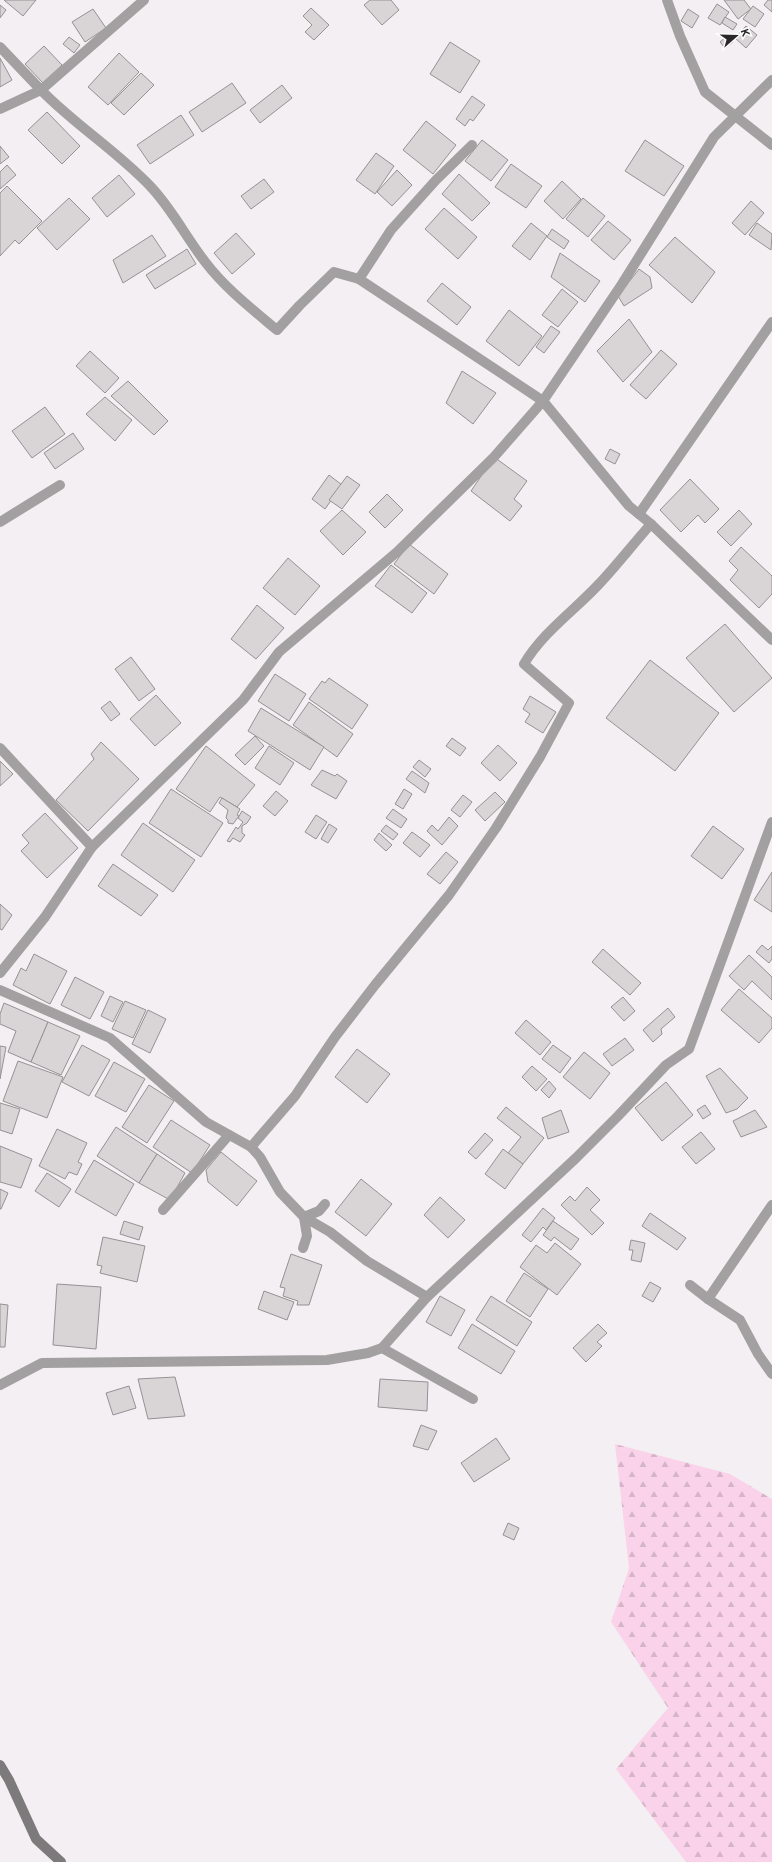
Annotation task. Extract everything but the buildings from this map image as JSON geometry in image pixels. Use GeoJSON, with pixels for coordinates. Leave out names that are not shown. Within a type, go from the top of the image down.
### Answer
{"type":"FeatureCollection","features":[{"type":"Feature","properties":{"kind":"street"},"geometry":{"type":"LineString","coordinates":[[0,109],[41,90],[144,0]]}},
{"type":"Feature","properties":{"kind":"street"},"geometry":{"type":"LineString","coordinates":[[667,0],[680,36],[705,92],[772,144]]}},
{"type":"Feature","properties":{"kind":"street"},"geometry":{"type":"LineString","coordinates":[[0,47],[60,110],[114,152],[151,188],[207,264],[240,300],[277,330],[334,272],[359,279],[543,401],[629,506],[651,524],[770,633]]}},
{"type":"Feature","properties":{"kind":"street"},"geometry":{"type":"LineString","coordinates":[[0,973],[46,917],[92,847],[243,700],[279,652],[397,552],[494,457],[543,401],[622,284],[714,137],[772,80]]}},
{"type":"Feature","properties":{"kind":"street"},"geometry":{"type":"LineString","coordinates":[[359,279],[391,230],[436,180],[472,145]]}},
{"type":"Feature","properties":{"kind":"street"},"geometry":{"type":"LineString","coordinates":[[639,514],[772,322]]}},
{"type":"Feature","properties":{"kind":"street"},"geometry":{"type":"LineString","coordinates":[[0,522],[60,485]]}},
{"type":"Feature","properties":{"kind":"street"},"geometry":{"type":"LineString","coordinates":[[251,1147],[295,1096],[335,1037],[449,894],[496,828],[540,757],[569,703],[524,664],[532,651],[562,619],[599,584],[651,524]]}},
{"type":"Feature","properties":{"kind":"street"},"geometry":{"type":"LineString","coordinates":[[0,748],[92,847]]}},
{"type":"Feature","properties":{"kind":"street"},"geometry":{"type":"LineString","coordinates":[[0,1385],[42,1362],[327,1360],[368,1353],[382,1348],[427,1298],[576,1158],[666,1065],[688,1049],[772,822]]}},
{"type":"Feature","properties":{"kind":"street"},"geometry":{"type":"LineString","coordinates":[[0,990],[110,1038],[206,1122],[251,1147],[260,1157],[280,1192],[304,1217],[330,1232],[368,1261],[427,1298]]}},
{"type":"Feature","properties":{"kind":"street"},"geometry":{"type":"LineString","coordinates":[[163,1210],[229,1135]]}},
{"type":"Feature","properties":{"kind":"street"},"geometry":{"type":"LineString","coordinates":[[304,1217],[319,1211],[325,1204]]}},
{"type":"Feature","properties":{"kind":"street"},"geometry":{"type":"LineString","coordinates":[[708,1299],[772,1205]]}},
{"type":"Feature","properties":{"kind":"street"},"geometry":{"type":"LineString","coordinates":[[303,1248],[307,1236],[304,1217]]}},
{"type":"Feature","properties":{"kind":"street"},"geometry":{"type":"LineString","coordinates":[[690,1284],[708,1299],[740,1320],[758,1354],[772,1374]]}},
{"type":"Feature","properties":{"kind":"street"},"geometry":{"type":"LineString","coordinates":[[382,1348],[473,1399]]}},
{"type":"Feature","properties":{"kind":"street"},"geometry":{"type":"LineString","coordinates":[[0,1766],[9,1780],[36,1839],[61,1862]]}},
{"type":"Feature","properties":{"kind":"green space"},"geometry":{"type":"Polygon","coordinates":[[[615,1444],[730,1474],[772,1499],[772,1862],[686,1862],[616,1769],[668,1708],[611,1622],[629,1568],[615,1444]]]}}]}
